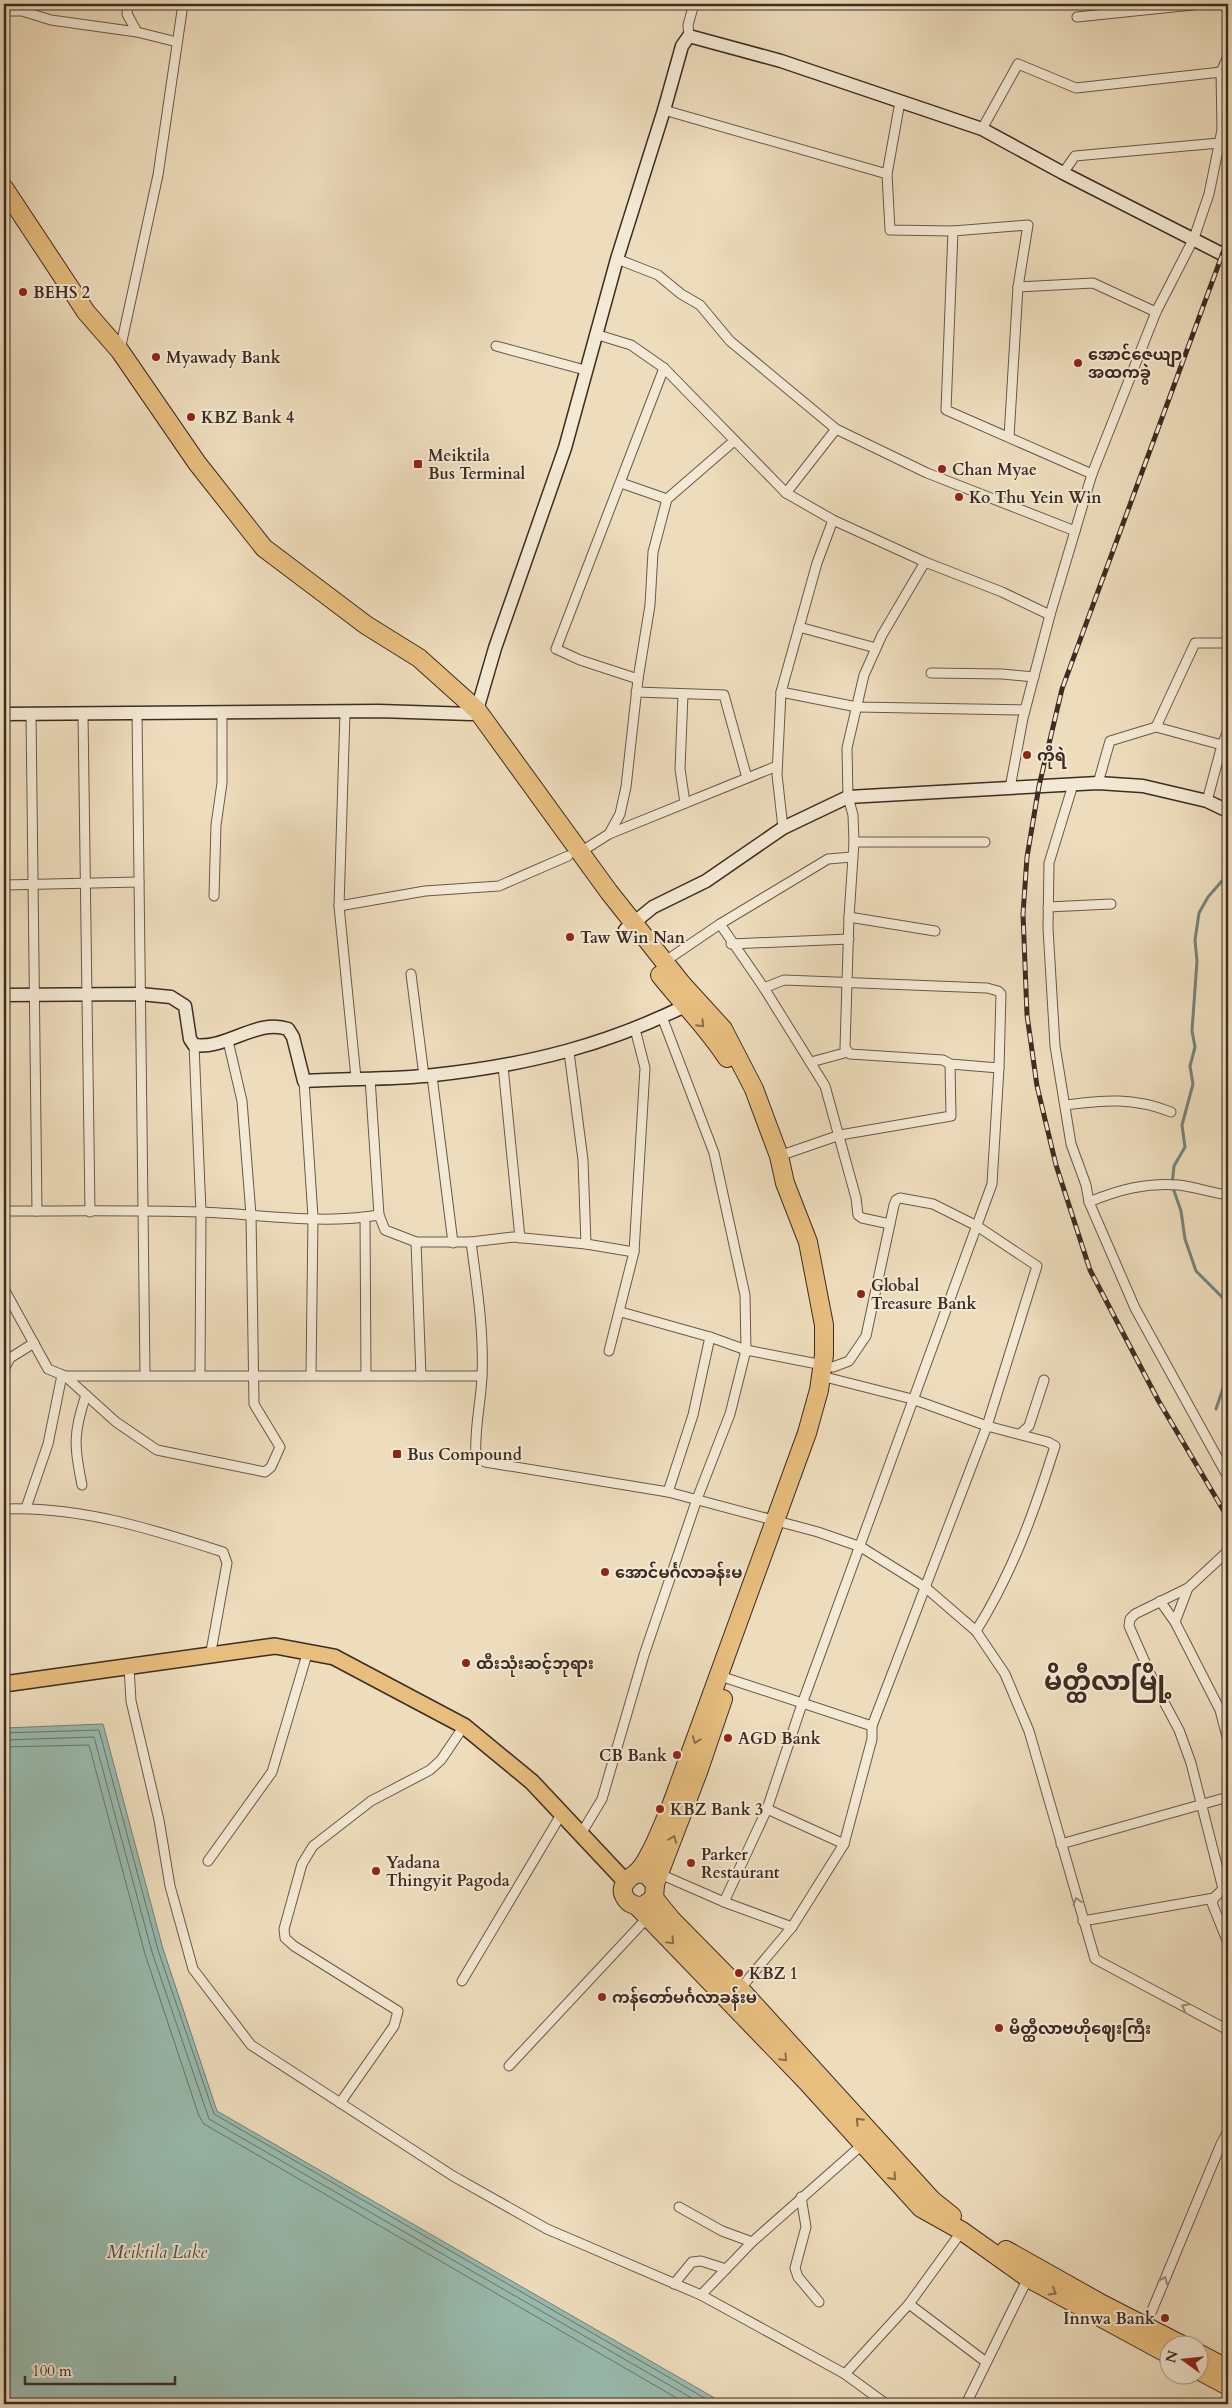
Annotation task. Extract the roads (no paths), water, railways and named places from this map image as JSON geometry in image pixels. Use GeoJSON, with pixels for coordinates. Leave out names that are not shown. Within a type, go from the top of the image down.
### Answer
{"type":"FeatureCollection","features":[{"type":"Feature","properties":{"kind":"highway"},"geometry":{"type":"LineString","coordinates":[[4,188],[86,312],[120,350],[197,463],[264,548],[366,625],[419,658],[457,691],[629,927],[691,1003],[723,1029],[754,1089],[779,1156],[785,1183],[808,1242],[824,1325],[827,1372],[781,1523],[725,1678],[656,1885],[648,1904],[642,1912]]}},
{"type":"Feature","properties":{"kind":"highway"},"geometry":{"type":"LineString","coordinates":[[629,927],[664,962],[715,1039],[734,1071],[769,1158],[785,1183]]}},
{"type":"Feature","properties":{"kind":"highway"},"geometry":{"type":"LineString","coordinates":[[725,1678],[649,1855],[630,1877],[624,1896],[627,1901],[642,1912],[806,2081],[921,2208],[962,2231],[1028,2278],[1160,2350]]}},
{"type":"Feature","properties":{"kind":"highway"},"geometry":{"type":"LineString","coordinates":[[630,1877],[647,1875],[656,1885],[670,1919],[740,1989],[932,2200],[966,2228],[1102,2304],[1165,2336]]}},
{"type":"Feature","properties":{"kind":"highway"},"geometry":{"type":"LineString","coordinates":[[1210,2359],[1228,2369]]}},
{"type":"Feature","properties":{"kind":"highway"},"geometry":{"type":"LineString","coordinates":[[1210,2376],[1228,2386]]}},
{"type":"Feature","properties":{"kind":"main road"},"geometry":{"type":"LineString","coordinates":[[4,1684],[210,1657],[276,1646],[334,1657],[464,1726],[532,1782],[581,1834],[630,1877]]}},
{"type":"Feature","properties":{"kind":"street"},"geometry":{"type":"LineString","coordinates":[[128,4],[127,14],[137,32]]}},
{"type":"Feature","properties":{"kind":"street"},"geometry":{"type":"LineString","coordinates":[[120,350],[158,175],[183,4]]}},
{"type":"Feature","properties":{"kind":"street"},"geometry":{"type":"LineString","coordinates":[[4,714],[345,713],[471,709],[495,648],[565,448],[616,259],[664,110],[682,46],[689,36],[688,25],[694,4]]}},
{"type":"Feature","properties":{"kind":"street"},"geometry":{"type":"LineString","coordinates":[[1077,17],[1202,4]]}},
{"type":"Feature","properties":{"kind":"street"},"geometry":{"type":"LineString","coordinates":[[4,10],[22,11],[51,20],[137,32],[177,42]]}},
{"type":"Feature","properties":{"kind":"street"},"geometry":{"type":"LineString","coordinates":[[689,36],[781,62],[982,129],[1063,173],[1194,238],[1228,257]]}},
{"type":"Feature","properties":{"kind":"street"},"geometry":{"type":"LineString","coordinates":[[1010,788],[1025,710],[1050,615],[1092,474],[1156,312],[1194,238],[1208,194],[1222,130],[1221,72],[1228,56]]}},
{"type":"Feature","properties":{"kind":"street"},"geometry":{"type":"LineString","coordinates":[[982,129],[1018,64],[1076,88],[1221,72]]}},
{"type":"Feature","properties":{"kind":"street"},"geometry":{"type":"LineString","coordinates":[[900,102],[888,174],[890,230],[953,231],[1028,225],[1018,287],[1009,438]]}},
{"type":"Feature","properties":{"kind":"street"},"geometry":{"type":"LineString","coordinates":[[664,110],[888,174]]}},
{"type":"Feature","properties":{"kind":"street"},"geometry":{"type":"LineString","coordinates":[[1063,173],[1075,156],[1219,143]]}},
{"type":"Feature","properties":{"kind":"street"},"geometry":{"type":"LineString","coordinates":[[953,231],[946,410],[1092,474]]}},
{"type":"Feature","properties":{"kind":"street"},"geometry":{"type":"LineString","coordinates":[[616,259],[658,275],[681,294],[700,305],[730,342],[836,429],[927,473],[1076,531]]}},
{"type":"Feature","properties":{"kind":"street"},"geometry":{"type":"LineString","coordinates":[[1018,287],[1092,283],[1156,312]]}},
{"type":"Feature","properties":{"kind":"street"},"geometry":{"type":"LineString","coordinates":[[595,334],[631,345],[664,368],[786,493],[833,520],[925,562],[1002,592],[1050,615]]}},
{"type":"Feature","properties":{"kind":"street"},"geometry":{"type":"LineString","coordinates":[[496,346],[586,370]]}},
{"type":"Feature","properties":{"kind":"street"},"geometry":{"type":"LineString","coordinates":[[638,679],[580,660],[556,649],[622,483],[664,368]]}},
{"type":"Feature","properties":{"kind":"street"},"geometry":{"type":"LineString","coordinates":[[786,493],[836,429]]}},
{"type":"Feature","properties":{"kind":"street"},"geometry":{"type":"LineString","coordinates":[[609,834],[620,814],[626,787],[636,692],[650,605],[654,552],[667,499],[734,441]]}},
{"type":"Feature","properties":{"kind":"street"},"geometry":{"type":"LineString","coordinates":[[622,483],[667,499]]}},
{"type":"Feature","properties":{"kind":"street"},"geometry":{"type":"LineString","coordinates":[[783,828],[777,766],[781,692],[799,627],[833,520]]}},
{"type":"Feature","properties":{"kind":"street"},"geometry":{"type":"LineString","coordinates":[[925,562],[876,648],[864,675],[847,748],[848,797],[853,815],[854,842],[849,917],[845,1048],[850,1054],[943,1060],[950,1064],[999,1068]]}},
{"type":"Feature","properties":{"kind":"street"},"geometry":{"type":"LineString","coordinates":[[799,627],[876,648]]}},
{"type":"Feature","properties":{"kind":"street"},"geometry":{"type":"LineString","coordinates":[[1156,727],[1194,643],[1228,643]]}},
{"type":"Feature","properties":{"kind":"street"},"geometry":{"type":"LineString","coordinates":[[931,673],[1002,674],[1034,678]]}},
{"type":"Feature","properties":{"kind":"street"},"geometry":{"type":"LineString","coordinates":[[636,692],[724,695],[747,778]]}},
{"type":"Feature","properties":{"kind":"street"},"geometry":{"type":"LineString","coordinates":[[781,692],[857,707],[1025,710]]}},
{"type":"Feature","properties":{"kind":"street"},"geometry":{"type":"LineString","coordinates":[[683,694],[680,768],[685,804]]}},
{"type":"Feature","properties":{"kind":"street"},"geometry":{"type":"LineString","coordinates":[[214,896],[216,825],[222,783],[222,712]]}},
{"type":"Feature","properties":{"kind":"street"},"geometry":{"type":"LineString","coordinates":[[137,713],[145,1375]]}},
{"type":"Feature","properties":{"kind":"street"},"geometry":{"type":"LineString","coordinates":[[345,713],[339,906],[356,1078]]}},
{"type":"Feature","properties":{"kind":"street"},"geometry":{"type":"LineString","coordinates":[[31,714],[37,1211]]}},
{"type":"Feature","properties":{"kind":"street"},"geometry":{"type":"LineString","coordinates":[[83,714],[90,1212]]}},
{"type":"Feature","properties":{"kind":"street"},"geometry":{"type":"LineString","coordinates":[[1098,783],[1110,741],[1156,727],[1222,745]]}},
{"type":"Feature","properties":{"kind":"street"},"geometry":{"type":"LineString","coordinates":[[1207,801],[1222,745],[1228,732]]}},
{"type":"Feature","properties":{"kind":"street"},"geometry":{"type":"LineString","coordinates":[[339,906],[425,891],[499,886],[574,854],[609,834],[777,766]]}},
{"type":"Feature","properties":{"kind":"street"},"geometry":{"type":"LineString","coordinates":[[629,927],[653,907],[706,880],[783,828],[848,797],[1098,783],[1143,786],[1207,801],[1228,811]]}},
{"type":"Feature","properties":{"kind":"street"},"geometry":{"type":"LineString","coordinates":[[1076,784],[1072,788],[1049,863],[1048,907],[1055,1046],[1071,1144],[1086,1185],[1089,1202],[1135,1308],[1228,1477]]}},
{"type":"Feature","properties":{"kind":"street"},"geometry":{"type":"LineString","coordinates":[[854,842],[986,842]]}},
{"type":"Feature","properties":{"kind":"street"},"geometry":{"type":"LineString","coordinates":[[664,962],[720,924],[828,859],[852,857]]}},
{"type":"Feature","properties":{"kind":"street"},"geometry":{"type":"LineString","coordinates":[[4,884],[139,882]]}},
{"type":"Feature","properties":{"kind":"street"},"geometry":{"type":"LineString","coordinates":[[1048,907],[1111,904]]}},
{"type":"Feature","properties":{"kind":"street"},"geometry":{"type":"LineString","coordinates":[[849,917],[935,931]]}},
{"type":"Feature","properties":{"kind":"street"},"geometry":{"type":"LineString","coordinates":[[720,924],[764,988],[825,1086],[840,1135],[856,1198],[858,1215],[862,1218],[890,1224]]}},
{"type":"Feature","properties":{"kind":"street"},"geometry":{"type":"LineString","coordinates":[[732,944],[849,939]]}},
{"type":"Feature","properties":{"kind":"street"},"geometry":{"type":"LineString","coordinates":[[411,974],[453,1243]]}},
{"type":"Feature","properties":{"kind":"street"},"geometry":{"type":"LineString","coordinates":[[724,1902],[767,1809],[802,1704],[861,1547],[912,1399],[992,1184],[999,1068],[1002,994],[998,990],[847,981],[784,980],[764,988]]}},
{"type":"Feature","properties":{"kind":"street"},"geometry":{"type":"LineString","coordinates":[[4,995],[140,994],[171,997],[185,1006],[190,1039],[194,1045],[201,1212],[200,1375]]}},
{"type":"Feature","properties":{"kind":"street"},"geometry":{"type":"LineString","coordinates":[[304,1081],[428,1076],[502,1066],[570,1052],[634,1029],[691,1003]]}},
{"type":"Feature","properties":{"kind":"street"},"geometry":{"type":"LineString","coordinates":[[581,1834],[602,1799],[644,1655],[697,1499],[730,1414],[746,1350],[745,1295],[714,1153],[662,1017]]}},
{"type":"Feature","properties":{"kind":"street"},"geometry":{"type":"LineString","coordinates":[[194,1045],[201,1046],[228,1040],[270,1026],[288,1029],[293,1037],[304,1081],[313,1217],[310,1374]]}},
{"type":"Feature","properties":{"kind":"street"},"geometry":{"type":"LineString","coordinates":[[610,1351],[621,1312],[634,1252],[645,1068],[634,1029]]}},
{"type":"Feature","properties":{"kind":"street"},"geometry":{"type":"LineString","coordinates":[[4,1289],[48,1369],[64,1376],[116,1422],[157,1450],[266,1472],[271,1467],[280,1447],[254,1404],[251,1215],[242,1101],[228,1040]]}},
{"type":"Feature","properties":{"kind":"street"},"geometry":{"type":"LineString","coordinates":[[570,1052],[583,1160],[586,1244]]}},
{"type":"Feature","properties":{"kind":"street"},"geometry":{"type":"LineString","coordinates":[[811,1062],[848,1052]]}},
{"type":"Feature","properties":{"kind":"street"},"geometry":{"type":"LineString","coordinates":[[779,1156],[840,1135],[951,1116],[950,1064]]}},
{"type":"Feature","properties":{"kind":"street"},"geometry":{"type":"LineString","coordinates":[[502,1066],[520,1238]]}},
{"type":"Feature","properties":{"kind":"street"},"geometry":{"type":"LineString","coordinates":[[370,1078],[379,1215],[385,1230],[416,1242],[453,1243],[520,1238],[586,1244],[634,1252]]}},
{"type":"Feature","properties":{"kind":"street"},"geometry":{"type":"LineString","coordinates":[[1065,1105],[1104,1100],[1130,1101],[1152,1105],[1171,1112]]}},
{"type":"Feature","properties":{"kind":"street"},"geometry":{"type":"LineString","coordinates":[[1089,1202],[1119,1190],[1148,1186],[1179,1185],[1228,1195]]}},
{"type":"Feature","properties":{"kind":"street"},"geometry":{"type":"LineString","coordinates":[[740,1989],[792,1927],[844,1844],[872,1739],[872,1726],[987,1426],[1037,1266],[977,1226],[933,1204],[900,1198],[896,1200],[866,1336],[849,1361],[827,1372]]}},
{"type":"Feature","properties":{"kind":"street"},"geometry":{"type":"LineString","coordinates":[[4,1211],[201,1212],[313,1217],[365,1217],[379,1215]]}},
{"type":"Feature","properties":{"kind":"street"},"geometry":{"type":"LineString","coordinates":[[365,1217],[366,1375]]}},
{"type":"Feature","properties":{"kind":"street"},"geometry":{"type":"LineString","coordinates":[[416,1242],[421,1376]]}},
{"type":"Feature","properties":{"kind":"street"},"geometry":{"type":"LineString","coordinates":[[471,1242],[480,1304],[482,1376],[475,1441],[476,1456],[485,1462],[668,1492],[818,1532],[861,1547],[925,1587],[976,1632],[1005,1674],[1029,1731],[1082,1921],[1095,1959],[1228,2030]]}},
{"type":"Feature","properties":{"kind":"street"},"geometry":{"type":"LineString","coordinates":[[621,1312],[710,1337],[746,1350],[827,1372],[912,1399],[987,1426],[1048,1442],[1055,1446],[1016,1555],[995,1601],[976,1632]]}},
{"type":"Feature","properties":{"kind":"street"},"geometry":{"type":"LineString","coordinates":[[668,1492],[693,1415],[710,1337]]}},
{"type":"Feature","properties":{"kind":"street"},"geometry":{"type":"LineString","coordinates":[[4,1369],[10,1358],[34,1343]]}},
{"type":"Feature","properties":{"kind":"street"},"geometry":{"type":"LineString","coordinates":[[64,1376],[254,1376],[310,1374],[482,1376]]}},
{"type":"Feature","properties":{"kind":"street"},"geometry":{"type":"LineString","coordinates":[[26,1508],[48,1444],[64,1376]]}},
{"type":"Feature","properties":{"kind":"street"},"geometry":{"type":"LineString","coordinates":[[1020,1434],[1029,1426],[1044,1380]]}},
{"type":"Feature","properties":{"kind":"street"},"geometry":{"type":"LineString","coordinates":[[82,1485],[75,1450],[75,1436],[77,1422],[86,1395]]}},
{"type":"Feature","properties":{"kind":"street"},"geometry":{"type":"LineString","coordinates":[[4,1509],[26,1508],[105,1517],[223,1552],[227,1563],[210,1657]]}},
{"type":"Feature","properties":{"kind":"street"},"geometry":{"type":"LineString","coordinates":[[1082,1921],[1214,1898],[1226,1888],[1200,1805],[1191,1763],[1180,1730],[1156,1687],[1129,1626],[1130,1619],[1135,1614],[1188,1588],[1228,1551]]}},
{"type":"Feature","properties":{"kind":"street"},"geometry":{"type":"LineString","coordinates":[[1175,1622],[1188,1588]]}},
{"type":"Feature","properties":{"kind":"street"},"geometry":{"type":"LineString","coordinates":[[1160,1601],[1175,1622],[1220,1710],[1228,1741]]}},
{"type":"Feature","properties":{"kind":"street"},"geometry":{"type":"LineString","coordinates":[[208,1861],[272,1772],[308,1651]]}},
{"type":"Feature","properties":{"kind":"street"},"geometry":{"type":"LineString","coordinates":[[129,1668],[131,1701],[159,1820],[170,1886],[193,1969],[251,2045],[453,2176],[547,2229],[701,2295],[845,2374],[886,2404]]}},
{"type":"Feature","properties":{"kind":"street"},"geometry":{"type":"LineString","coordinates":[[725,1678],[872,1726]]}},
{"type":"Feature","properties":{"kind":"street"},"geometry":{"type":"LineString","coordinates":[[340,2104],[394,2026],[398,2011],[294,1946],[285,1938],[284,1928],[302,1864],[313,1846],[371,1801],[430,1770],[441,1760],[464,1726]]}},
{"type":"Feature","properties":{"kind":"street"},"geometry":{"type":"LineString","coordinates":[[1061,1844],[1228,1797]]}},
{"type":"Feature","properties":{"kind":"street"},"geometry":{"type":"LineString","coordinates":[[767,1809],[844,1844]]}},
{"type":"Feature","properties":{"kind":"street"},"geometry":{"type":"LineString","coordinates":[[462,1981],[562,1814]]}},
{"type":"Feature","properties":{"kind":"street"},"geometry":{"type":"LineString","coordinates":[[656,1885],[724,1902],[792,1927]]}},
{"type":"Feature","properties":{"kind":"street"},"geometry":{"type":"LineString","coordinates":[[1214,1898],[1212,1903],[1228,1943]]}},
{"type":"Feature","properties":{"kind":"street"},"geometry":{"type":"LineString","coordinates":[[509,2066],[642,1912]]}},
{"type":"Feature","properties":{"kind":"street"},"geometry":{"type":"LineString","coordinates":[[1146,2326],[1228,2131]]}},
{"type":"Feature","properties":{"kind":"street"},"geometry":{"type":"LineString","coordinates":[[701,2295],[752,2242],[863,2144]]}},
{"type":"Feature","properties":{"kind":"street"},"geometry":{"type":"LineString","coordinates":[[801,2197],[806,2227],[795,2268],[798,2277],[819,2302]]}},
{"type":"Feature","properties":{"kind":"street"},"geometry":{"type":"LineString","coordinates":[[679,2207],[722,2231],[752,2242]]}},
{"type":"Feature","properties":{"kind":"street"},"geometry":{"type":"LineString","coordinates":[[845,2374],[909,2304],[962,2231]]}},
{"type":"Feature","properties":{"kind":"street"},"geometry":{"type":"LineString","coordinates":[[674,2284],[692,2262],[701,2261],[726,2269]]}},
{"type":"Feature","properties":{"kind":"street"},"geometry":{"type":"LineString","coordinates":[[966,2404],[1028,2278]]}},
{"type":"Feature","properties":{"kind":"street"},"geometry":{"type":"LineString","coordinates":[[909,2304],[986,2362]]}},
{"type":"Feature","properties":{"kind":"water","name":"Meiktila Lake"},"geometry":{"type":"Polygon","coordinates":[[[103,1724],[163,1949],[217,2111],[725,2404],[4,2404],[4,1728],[103,1724]]]}},
{"type":"Feature","properties":{"kind":"waterway"},"geometry":{"type":"LineString","coordinates":[[1228,874],[1208,897],[1199,913],[1195,940],[1197,961],[1192,1031],[1195,1047],[1190,1066],[1193,1084],[1182,1125],[1185,1147],[1174,1166],[1172,1185],[1181,1211],[1185,1239],[1196,1271],[1228,1303]]}},
{"type":"Feature","properties":{"kind":"waterway"},"geometry":{"type":"LineString","coordinates":[[1216,1409],[1228,1373]]}},
{"type":"Feature","properties":{"kind":"railway"},"geometry":{"type":"LineString","coordinates":[[1228,239],[1062,689],[1039,786],[1027,857],[1023,914],[1027,1015],[1037,1086],[1056,1165],[1090,1270],[1158,1400],[1228,1518]]}},
{"type":"Feature","properties":{"kind":"place","name":"BEHS 2"},"geometry":{"type":"Point","coordinates":[23,292]}},
{"type":"Feature","properties":{"kind":"place","name":"Myawady Bank"},"geometry":{"type":"Point","coordinates":[156,357]}},
{"type":"Feature","properties":{"kind":"place","name":"အောင်ဇေယျာ အထကခွဲ"},"geometry":{"type":"Point","coordinates":[1078,363]}},
{"type":"Feature","properties":{"kind":"place","name":"KBZ Bank 4"},"geometry":{"type":"Point","coordinates":[191,417]}},
{"type":"Feature","properties":{"kind":"place","name":"Meiktila Bus Terminal"},"geometry":{"type":"Point","coordinates":[418,464]}},
{"type":"Feature","properties":{"kind":"place","name":"Chan Myae"},"geometry":{"type":"Point","coordinates":[942,469]}},
{"type":"Feature","properties":{"kind":"place","name":"Ko Thu Yein Win"},"geometry":{"type":"Point","coordinates":[959,497]}},
{"type":"Feature","properties":{"kind":"place","name":"ကိုရဲ"},"geometry":{"type":"Point","coordinates":[1027,755]}},
{"type":"Feature","properties":{"kind":"place","name":"Taw Win Nan"},"geometry":{"type":"Point","coordinates":[570,937]}},
{"type":"Feature","properties":{"kind":"place","name":"Global Treasure Bank"},"geometry":{"type":"Point","coordinates":[861,1294]}},
{"type":"Feature","properties":{"kind":"place","name":"Bus Compound"},"geometry":{"type":"Point","coordinates":[397,1454]}},
{"type":"Feature","properties":{"kind":"place","name":"အောင်မင်္ဂလာခန်းမ"},"geometry":{"type":"Point","coordinates":[605,1572]}},
{"type":"Feature","properties":{"kind":"place","name":"ထီးသုံးဆင့်ဘုရား"},"geometry":{"type":"Point","coordinates":[466,1663]}},
{"type":"Feature","properties":{"kind":"place","name":"AGD Bank"},"geometry":{"type":"Point","coordinates":[728,1738]}},
{"type":"Feature","properties":{"kind":"place","name":"CB Bank"},"geometry":{"type":"Point","coordinates":[677,1755]}},
{"type":"Feature","properties":{"kind":"place","name":"KBZ Bank 3"},"geometry":{"type":"Point","coordinates":[660,1809]}},
{"type":"Feature","properties":{"kind":"place","name":"Parker Restaurant"},"geometry":{"type":"Point","coordinates":[691,1863]}},
{"type":"Feature","properties":{"kind":"place","name":"Yadana Thingyit Pagoda"},"geometry":{"type":"Point","coordinates":[376,1871]}},
{"type":"Feature","properties":{"kind":"place","name":"KBZ 1"},"geometry":{"type":"Point","coordinates":[739,1973]}},
{"type":"Feature","properties":{"kind":"place","name":"ကန်တော်မင်္ဂလာခန်းမ"},"geometry":{"type":"Point","coordinates":[602,1997]}},
{"type":"Feature","properties":{"kind":"place","name":"မိတ္ထီလာဗဟိုဈေးကြီး"},"geometry":{"type":"Point","coordinates":[999,2028]}},
{"type":"Feature","properties":{"kind":"place","name":"Innwa Bank"},"geometry":{"type":"Point","coordinates":[1165,2318]}},
{"type":"Feature","properties":{"kind":"district","name":"မိတ္ထီလာမြို့"},"geometry":{"type":"Point","coordinates":[1108,1681]}}]}
